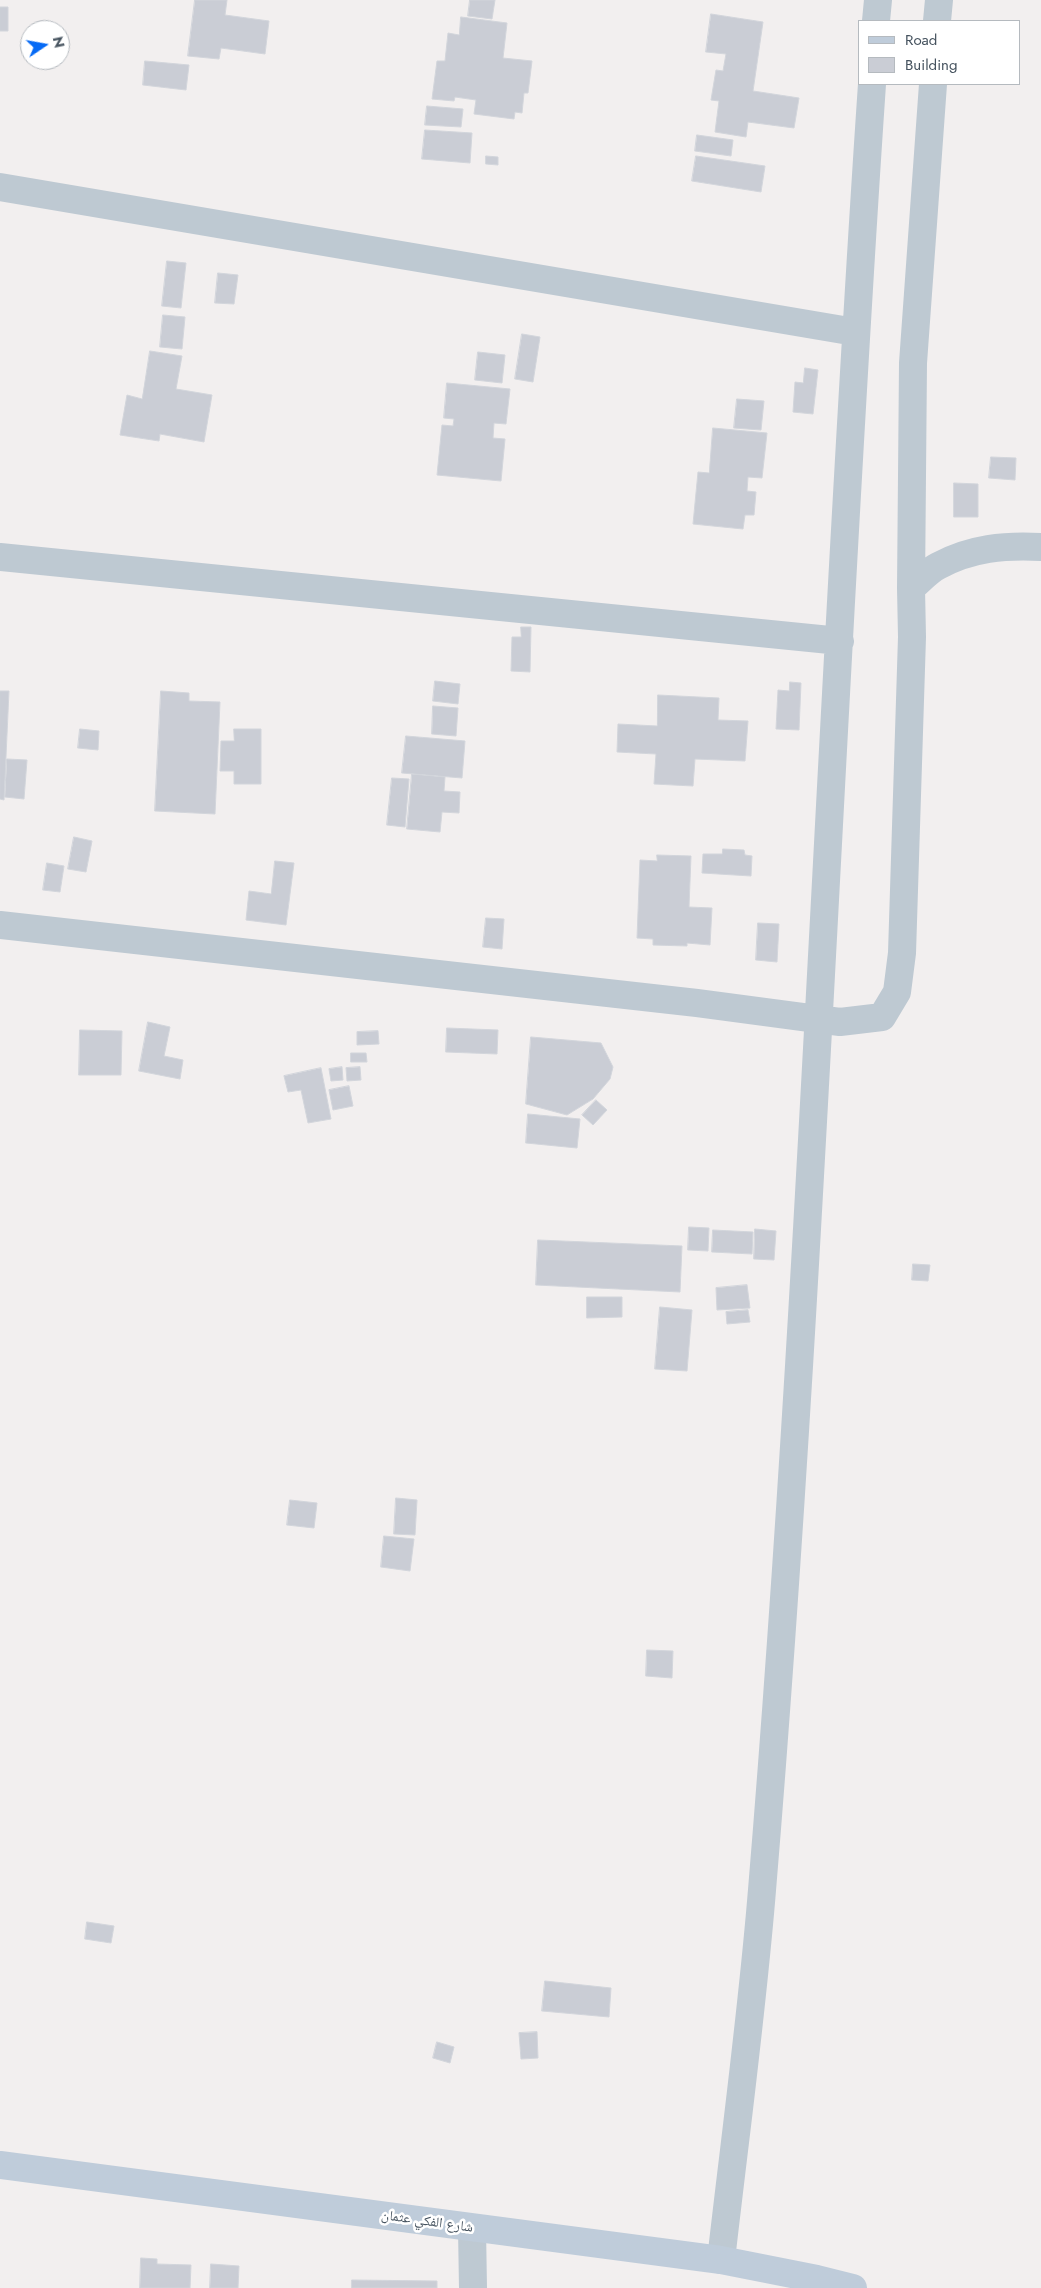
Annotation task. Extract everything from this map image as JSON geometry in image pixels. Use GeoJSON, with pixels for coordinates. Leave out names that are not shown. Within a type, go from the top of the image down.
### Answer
{"type":"FeatureCollection","features":[{"type":"Feature","properties":{"kind":"street"},"geometry":{"type":"LineString","coordinates":[[876,20],[878,0]]}},
{"type":"Feature","properties":{"kind":"street"},"geometry":{"type":"LineString","coordinates":[[938,20],[939,0]]}},
{"type":"Feature","properties":{"kind":"street"},"geometry":{"type":"LineString","coordinates":[[721,2260],[762,1895],[794,1440],[840,641],[855,332],[872,85]]}},
{"type":"Feature","properties":{"kind":"street"},"geometry":{"type":"LineString","coordinates":[[0,925],[840,1022],[882,1017],[898,992],[902,953],[912,637],[913,363],[933,85]]}},
{"type":"Feature","properties":{"kind":"street"},"geometry":{"type":"LineString","coordinates":[[0,187],[855,332]]}},
{"type":"Feature","properties":{"kind":"street"},"geometry":{"type":"LineString","coordinates":[[911,588],[937,566],[960,556],[1006,545],[1041,547]]}},
{"type":"Feature","properties":{"kind":"street"},"geometry":{"type":"LineString","coordinates":[[0,557],[840,641]]}},
{"type":"Feature","properties":{"kind":"street","name":"شارع الفكي عثمان"},"geometry":{"type":"LineString","coordinates":[[0,2165],[721,2260],[817,2283],[853,2288]]}},
{"type":"Feature","properties":{"kind":"street"},"geometry":{"type":"LineString","coordinates":[[472,2228],[473,2288]]}},
{"type":"Feature","properties":{"kind":"building"},"geometry":{"type":"Polygon","coordinates":[[[195,0],[227,0],[225,15],[269,21],[265,54],[221,48],[219,59],[188,56],[195,0]]]}},
{"type":"Feature","properties":{"kind":"building"},"geometry":{"type":"Polygon","coordinates":[[[470,0],[495,0],[492,19],[468,16],[470,0]]]}},
{"type":"Feature","properties":{"kind":"building"},"geometry":{"type":"Polygon","coordinates":[[[0,7],[8,7],[8,31],[0,31],[0,7]]]}},
{"type":"Feature","properties":{"kind":"building"},"geometry":{"type":"Polygon","coordinates":[[[711,14],[763,22],[753,91],[799,98],[794,128],[748,122],[746,137],[715,132],[719,101],[711,100],[716,70],[723,71],[726,54],[706,52],[711,14]]]}},
{"type":"Feature","properties":{"kind":"building"},"geometry":{"type":"Polygon","coordinates":[[[461,17],[507,23],[503,58],[532,61],[528,93],[524,93],[522,113],[515,112],[514,119],[474,114],[476,100],[455,97],[454,101],[432,99],[437,61],[445,61],[448,33],[459,35],[461,17]]]}},
{"type":"Feature","properties":{"kind":"building"},"geometry":{"type":"Polygon","coordinates":[[[145,61],[189,65],[186,90],[143,85],[145,61]]]}},
{"type":"Feature","properties":{"kind":"building"},"geometry":{"type":"Polygon","coordinates":[[[427,106],[463,109],[461,127],[425,125],[427,106]]]}},
{"type":"Feature","properties":{"kind":"building"},"geometry":{"type":"Polygon","coordinates":[[[425,130],[472,133],[470,163],[422,159],[425,130]]]}},
{"type":"Feature","properties":{"kind":"building"},"geometry":{"type":"Polygon","coordinates":[[[697,135],[733,140],[731,156],[695,151],[697,135]]]}},
{"type":"Feature","properties":{"kind":"building"},"geometry":{"type":"Polygon","coordinates":[[[486,156],[498,157],[498,165],[486,164],[486,156]]]}},
{"type":"Feature","properties":{"kind":"building"},"geometry":{"type":"Polygon","coordinates":[[[696,156],[765,166],[761,192],[692,181],[696,156]]]}},
{"type":"Feature","properties":{"kind":"building"},"geometry":{"type":"Polygon","coordinates":[[[167,261],[186,263],[181,308],[162,306],[167,261]]]}},
{"type":"Feature","properties":{"kind":"building"},"geometry":{"type":"Polygon","coordinates":[[[218,273],[238,275],[234,304],[215,303],[218,273]]]}},
{"type":"Feature","properties":{"kind":"building"},"geometry":{"type":"Polygon","coordinates":[[[163,315],[185,317],[182,349],[160,347],[163,315]]]}},
{"type":"Feature","properties":{"kind":"building"},"geometry":{"type":"Polygon","coordinates":[[[522,334],[540,337],[533,382],[515,379],[522,334]]]}},
{"type":"Feature","properties":{"kind":"building"},"geometry":{"type":"Polygon","coordinates":[[[150,351],[182,356],[176,389],[212,395],[204,442],[160,434],[159,441],[120,435],[127,395],[142,399],[150,351]]]}},
{"type":"Feature","properties":{"kind":"building"},"geometry":{"type":"Polygon","coordinates":[[[478,352],[505,355],[502,383],[475,380],[478,352]]]}},
{"type":"Feature","properties":{"kind":"building"},"geometry":{"type":"Polygon","coordinates":[[[805,368],[818,370],[813,414],[793,412],[795,382],[803,383],[805,368]]]}},
{"type":"Feature","properties":{"kind":"building"},"geometry":{"type":"Polygon","coordinates":[[[447,383],[510,389],[506,424],[494,423],[493,438],[505,439],[501,481],[437,475],[442,425],[453,426],[454,419],[444,418],[447,383]]]}},
{"type":"Feature","properties":{"kind":"building"},"geometry":{"type":"Polygon","coordinates":[[[737,399],[764,401],[761,430],[734,428],[737,399]]]}},
{"type":"Feature","properties":{"kind":"building"},"geometry":{"type":"Polygon","coordinates":[[[713,428],[767,433],[762,478],[748,477],[747,491],[756,492],[754,515],[745,515],[743,529],[693,524],[698,472],[709,473],[713,428]]]}},
{"type":"Feature","properties":{"kind":"building"},"geometry":{"type":"Polygon","coordinates":[[[991,457],[1016,458],[1015,480],[989,478],[991,457]]]}},
{"type":"Feature","properties":{"kind":"building"},"geometry":{"type":"Polygon","coordinates":[[[954,483],[978,484],[978,517],[954,517],[954,483]]]}},
{"type":"Feature","properties":{"kind":"building"},"geometry":{"type":"Polygon","coordinates":[[[521,627],[531,627],[530,672],[511,671],[512,637],[521,637],[521,627]]]}},
{"type":"Feature","properties":{"kind":"building"},"geometry":{"type":"Polygon","coordinates":[[[435,681],[460,684],[458,704],[433,701],[435,681]]]}},
{"type":"Feature","properties":{"kind":"building"},"geometry":{"type":"Polygon","coordinates":[[[790,682],[801,683],[799,730],[776,729],[778,690],[789,691],[790,682]]]}},
{"type":"Feature","properties":{"kind":"building"},"geometry":{"type":"Polygon","coordinates":[[[0,691],[9,691],[4,800],[0,799],[0,691]]]}},
{"type":"Feature","properties":{"kind":"building"},"geometry":{"type":"Polygon","coordinates":[[[161,691],[189,693],[189,701],[220,702],[215,814],[155,811],[161,691]]]}},
{"type":"Feature","properties":{"kind":"building"},"geometry":{"type":"Polygon","coordinates":[[[658,695],[719,698],[718,720],[748,721],[745,761],[695,759],[693,786],[654,784],[656,754],[617,752],[618,724],[657,726],[658,695]]]}},
{"type":"Feature","properties":{"kind":"building"},"geometry":{"type":"Polygon","coordinates":[[[433,706],[458,708],[456,736],[432,734],[433,706]]]}},
{"type":"Feature","properties":{"kind":"building"},"geometry":{"type":"Polygon","coordinates":[[[80,729],[99,731],[98,750],[78,748],[80,729]]]}},
{"type":"Feature","properties":{"kind":"building"},"geometry":{"type":"Polygon","coordinates":[[[234,729],[261,729],[261,784],[234,784],[234,771],[220,771],[221,741],[234,741],[234,729]]]}},
{"type":"Feature","properties":{"kind":"building"},"geometry":{"type":"Polygon","coordinates":[[[406,736],[465,741],[462,778],[402,773],[406,736]]]}},
{"type":"Feature","properties":{"kind":"building"},"geometry":{"type":"Polygon","coordinates":[[[7,759],[27,760],[24,799],[5,797],[7,759]]]}},
{"type":"Feature","properties":{"kind":"building"},"geometry":{"type":"Polygon","coordinates":[[[412,774],[445,777],[444,791],[460,792],[459,813],[442,812],[440,832],[407,829],[412,774]]]}},
{"type":"Feature","properties":{"kind":"building"},"geometry":{"type":"Polygon","coordinates":[[[392,778],[409,779],[405,827],[387,825],[392,778]]]}},
{"type":"Feature","properties":{"kind":"building"},"geometry":{"type":"Polygon","coordinates":[[[74,837],[92,841],[86,872],[68,869],[74,837]]]}},
{"type":"Feature","properties":{"kind":"building"},"geometry":{"type":"Polygon","coordinates":[[[723,849],[744,850],[745,855],[752,856],[751,876],[702,873],[703,854],[722,854],[723,849]]]}},
{"type":"Feature","properties":{"kind":"building"},"geometry":{"type":"Polygon","coordinates":[[[657,855],[691,856],[689,907],[712,908],[710,945],[687,943],[687,946],[653,945],[653,939],[637,938],[640,860],[657,861],[657,855]]]}},
{"type":"Feature","properties":{"kind":"building"},"geometry":{"type":"Polygon","coordinates":[[[275,861],[294,863],[286,925],[246,920],[249,891],[271,894],[275,861]]]}},
{"type":"Feature","properties":{"kind":"building"},"geometry":{"type":"Polygon","coordinates":[[[47,863],[64,866],[60,892],[43,890],[47,863]]]}},
{"type":"Feature","properties":{"kind":"building"},"geometry":{"type":"Polygon","coordinates":[[[486,918],[504,919],[502,949],[483,947],[486,918]]]}},
{"type":"Feature","properties":{"kind":"building"},"geometry":{"type":"Polygon","coordinates":[[[758,923],[779,924],[777,962],[756,960],[758,923]]]}},
{"type":"Feature","properties":{"kind":"building"},"geometry":{"type":"Polygon","coordinates":[[[148,1022],[170,1027],[164,1056],[183,1060],[180,1079],[139,1071],[148,1022]]]}},
{"type":"Feature","properties":{"kind":"building"},"geometry":{"type":"Polygon","coordinates":[[[447,1028],[498,1030],[497,1054],[446,1052],[447,1028]]]}},
{"type":"Feature","properties":{"kind":"building"},"geometry":{"type":"Polygon","coordinates":[[[80,1030],[122,1031],[121,1075],[79,1075],[80,1030]]]}},
{"type":"Feature","properties":{"kind":"building"},"geometry":{"type":"Polygon","coordinates":[[[378,1031],[379,1044],[357,1045],[357,1032],[378,1031]]]}},
{"type":"Feature","properties":{"kind":"building"},"geometry":{"type":"Polygon","coordinates":[[[531,1037],[601,1043],[613,1067],[610,1079],[593,1099],[567,1115],[526,1104],[531,1037]]]}},
{"type":"Feature","properties":{"kind":"building"},"geometry":{"type":"Polygon","coordinates":[[[351,1053],[366,1053],[367,1062],[351,1062],[351,1053]]]}},
{"type":"Feature","properties":{"kind":"building"},"geometry":{"type":"Polygon","coordinates":[[[342,1067],[343,1080],[331,1081],[329,1069],[342,1067]]]}},
{"type":"Feature","properties":{"kind":"building"},"geometry":{"type":"Polygon","coordinates":[[[360,1067],[361,1080],[347,1081],[346,1068],[360,1067]]]}},
{"type":"Feature","properties":{"kind":"building"},"geometry":{"type":"Polygon","coordinates":[[[321,1068],[331,1119],[308,1123],[301,1090],[288,1092],[284,1076],[321,1068]]]}},
{"type":"Feature","properties":{"kind":"building"},"geometry":{"type":"Polygon","coordinates":[[[349,1086],[353,1106],[333,1110],[329,1090],[349,1086]]]}},
{"type":"Feature","properties":{"kind":"building"},"geometry":{"type":"Polygon","coordinates":[[[596,1100],[607,1110],[593,1125],[582,1115],[596,1100]]]}},
{"type":"Feature","properties":{"kind":"building"},"geometry":{"type":"Polygon","coordinates":[[[528,1114],[580,1119],[577,1148],[526,1143],[528,1114]]]}},
{"type":"Feature","properties":{"kind":"building"},"geometry":{"type":"Polygon","coordinates":[[[689,1227],[709,1228],[708,1251],[688,1250],[689,1227]]]}},
{"type":"Feature","properties":{"kind":"building"},"geometry":{"type":"Polygon","coordinates":[[[755,1229],[776,1231],[774,1260],[754,1259],[755,1229]]]}},
{"type":"Feature","properties":{"kind":"building"},"geometry":{"type":"Polygon","coordinates":[[[713,1230],[753,1232],[752,1254],[712,1252],[713,1230]]]}},
{"type":"Feature","properties":{"kind":"building"},"geometry":{"type":"Polygon","coordinates":[[[538,1240],[682,1246],[680,1292],[536,1285],[538,1240]]]}},
{"type":"Feature","properties":{"kind":"building"},"geometry":{"type":"Polygon","coordinates":[[[913,1264],[930,1265],[928,1281],[912,1280],[913,1264]]]}},
{"type":"Feature","properties":{"kind":"building"},"geometry":{"type":"Polygon","coordinates":[[[747,1285],[750,1308],[717,1310],[716,1288],[747,1285]]]}},
{"type":"Feature","properties":{"kind":"building"},"geometry":{"type":"Polygon","coordinates":[[[587,1297],[622,1297],[622,1317],[587,1318],[587,1297]]]}},
{"type":"Feature","properties":{"kind":"building"},"geometry":{"type":"Polygon","coordinates":[[[660,1307],[692,1310],[687,1371],[655,1369],[660,1307]]]}},
{"type":"Feature","properties":{"kind":"building"},"geometry":{"type":"Polygon","coordinates":[[[748,1310],[750,1322],[727,1324],[726,1312],[748,1310]]]}},
{"type":"Feature","properties":{"kind":"building"},"geometry":{"type":"Polygon","coordinates":[[[396,1498],[417,1500],[415,1535],[394,1534],[396,1498]]]}},
{"type":"Feature","properties":{"kind":"building"},"geometry":{"type":"Polygon","coordinates":[[[290,1500],[317,1503],[314,1528],[287,1525],[290,1500]]]}},
{"type":"Feature","properties":{"kind":"building"},"geometry":{"type":"Polygon","coordinates":[[[384,1536],[414,1539],[410,1571],[381,1567],[384,1536]]]}},
{"type":"Feature","properties":{"kind":"building"},"geometry":{"type":"Polygon","coordinates":[[[647,1650],[673,1651],[672,1678],[646,1676],[647,1650]]]}},
{"type":"Feature","properties":{"kind":"building"},"geometry":{"type":"Polygon","coordinates":[[[87,1922],[114,1926],[111,1943],[85,1939],[87,1922]]]}},
{"type":"Feature","properties":{"kind":"building"},"geometry":{"type":"Polygon","coordinates":[[[545,1981],[611,1988],[609,2017],[542,2011],[545,1981]]]}},
{"type":"Feature","properties":{"kind":"building"},"geometry":{"type":"Polygon","coordinates":[[[537,2032],[538,2058],[521,2059],[519,2033],[537,2032]]]}},
{"type":"Feature","properties":{"kind":"building"},"geometry":{"type":"Polygon","coordinates":[[[437,2042],[454,2047],[450,2063],[433,2058],[437,2042]]]}},
{"type":"Feature","properties":{"kind":"building"},"geometry":{"type":"Polygon","coordinates":[[[141,2258],[157,2259],[157,2264],[191,2265],[190,2288],[140,2288],[141,2258]]]}},
{"type":"Feature","properties":{"kind":"building"},"geometry":{"type":"Polygon","coordinates":[[[211,2264],[239,2266],[238,2288],[210,2288],[211,2264]]]}},
{"type":"Feature","properties":{"kind":"building"},"geometry":{"type":"Polygon","coordinates":[[[352,2280],[437,2281],[437,2288],[352,2288],[352,2280]]]}}]}
